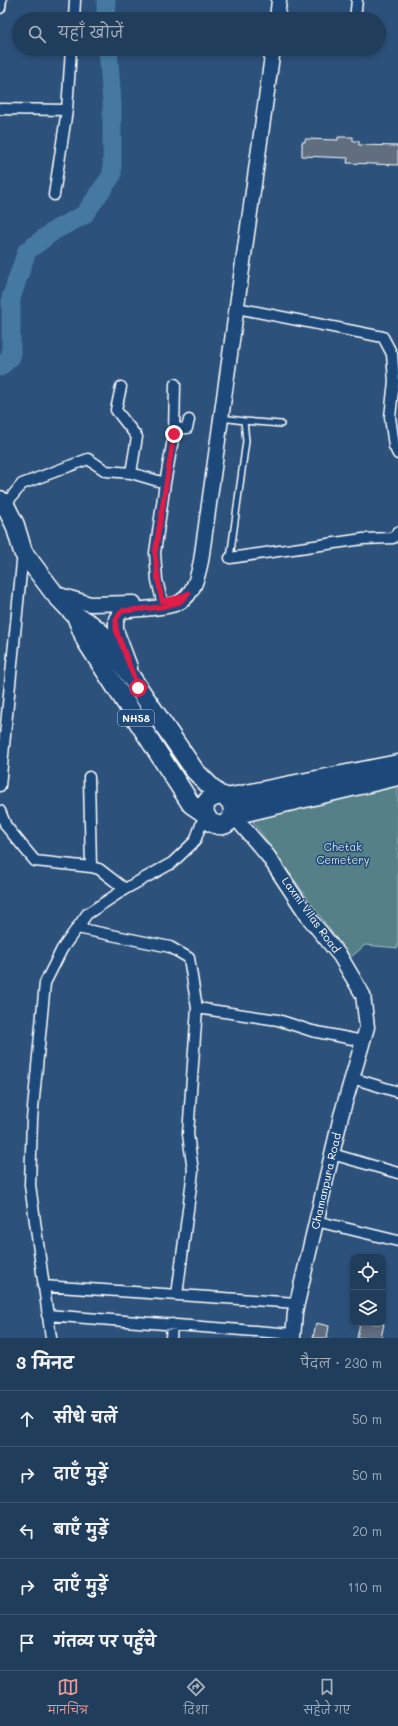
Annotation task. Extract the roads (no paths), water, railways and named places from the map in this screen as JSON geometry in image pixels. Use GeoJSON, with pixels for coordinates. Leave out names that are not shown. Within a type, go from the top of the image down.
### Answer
{"type":"FeatureCollection","features":[{"type":"Feature","properties":{"kind":"highway","name":"NH58"},"geometry":{"type":"LineString","coordinates":[[3,502],[15,525],[23,552],[54,593],[76,616],[90,624],[101,633],[195,771],[223,797]]}},
{"type":"Feature","properties":{"kind":"highway","name":"NH58"},"geometry":{"type":"LineString","coordinates":[[76,616],[86,641],[191,804],[204,814],[210,822],[218,825],[227,822],[233,815],[398,776]]}},
{"type":"Feature","properties":{"kind":"highway"},"geometry":{"type":"LineString","coordinates":[[204,814],[204,807],[213,797],[223,797],[398,764]]}},
{"type":"Feature","properties":{"kind":"highway","name":"Laxmi Vilas Road"},"geometry":{"type":"LineString","coordinates":[[223,797],[231,802],[233,815]]}},
{"type":"Feature","properties":{"kind":"street"},"geometry":{"type":"LineString","coordinates":[[0,8],[1,0]]}},
{"type":"Feature","properties":{"kind":"street"},"geometry":{"type":"LineString","coordinates":[[74,12],[75,0]]}},
{"type":"Feature","properties":{"kind":"street"},"geometry":{"type":"LineString","coordinates":[[278,12],[280,0]]}},
{"type":"Feature","properties":{"kind":"street"},"geometry":{"type":"LineString","coordinates":[[356,12],[357,0]]}},
{"type":"Feature","properties":{"kind":"street"},"geometry":{"type":"LineString","coordinates":[[54,195],[67,110],[71,56]]}},
{"type":"Feature","properties":{"kind":"street"},"geometry":{"type":"LineString","coordinates":[[138,688],[116,630],[116,619],[122,611],[161,607],[180,602],[189,593],[196,581],[202,562],[272,56]]}},
{"type":"Feature","properties":{"kind":"street"},"geometry":{"type":"LineString","coordinates":[[0,109],[67,110]]}},
{"type":"Feature","properties":{"kind":"street"},"geometry":{"type":"LineString","coordinates":[[237,308],[383,337],[392,354],[394,381],[390,417],[394,446],[398,454]]}},
{"type":"Feature","properties":{"kind":"street"},"geometry":{"type":"LineString","coordinates":[[162,601],[155,553],[174,429],[175,384]]}},
{"type":"Feature","properties":{"kind":"street"},"geometry":{"type":"LineString","coordinates":[[120,387],[116,410],[137,437],[131,473]]}},
{"type":"Feature","properties":{"kind":"street"},"geometry":{"type":"LineString","coordinates":[[174,429],[187,428],[189,420]]}},
{"type":"Feature","properties":{"kind":"street"},"geometry":{"type":"LineString","coordinates":[[3,502],[22,484],[88,460],[106,471],[131,473],[165,483]]}},
{"type":"Feature","properties":{"kind":"street"},"geometry":{"type":"LineString","coordinates":[[230,558],[363,539],[396,536]]}},
{"type":"Feature","properties":{"kind":"street"},"geometry":{"type":"LineString","coordinates":[[0,786],[23,552]]}},
{"type":"Feature","properties":{"kind":"street"},"geometry":{"type":"LineString","coordinates":[[54,593],[90,604],[162,601],[178,598],[189,593]]}},
{"type":"Feature","properties":{"kind":"street"},"geometry":{"type":"LineString","coordinates":[[89,777],[92,867]]}},
{"type":"Feature","properties":{"kind":"street"},"geometry":{"type":"LineString","coordinates":[[0,811],[6,826],[35,861],[99,869],[125,889]]}},
{"type":"Feature","properties":{"kind":"street"},"geometry":{"type":"LineString","coordinates":[[51,1338],[30,1185],[32,1119],[45,983],[62,949],[87,914],[125,889],[172,863],[196,841],[204,814]]}},
{"type":"Feature","properties":{"kind":"street","name":"Laxmi Vilas Road"},"geometry":{"type":"LineString","coordinates":[[233,815],[268,856],[309,918],[340,956],[363,995],[367,1027]]}},
{"type":"Feature","properties":{"kind":"street"},"geometry":{"type":"LineString","coordinates":[[77,928],[170,947],[189,958],[197,1008],[188,1134],[193,1171],[177,1295]]}},
{"type":"Feature","properties":{"kind":"street"},"geometry":{"type":"LineString","coordinates":[[197,1008],[278,1020],[312,1031],[363,1041]]}},
{"type":"Feature","properties":{"kind":"street","name":"Chamanpura Road"},"geometry":{"type":"LineString","coordinates":[[293,1336],[297,1303],[332,1154],[367,1027]]}},
{"type":"Feature","properties":{"kind":"street"},"geometry":{"type":"LineString","coordinates":[[352,1078],[398,1092]]}},
{"type":"Feature","properties":{"kind":"street"},"geometry":{"type":"LineString","coordinates":[[332,1154],[398,1173]]}},
{"type":"Feature","properties":{"kind":"street"},"geometry":{"type":"LineString","coordinates":[[316,1221],[398,1241]]}},
{"type":"Feature","properties":{"kind":"street"},"geometry":{"type":"LineString","coordinates":[[43,1286],[297,1303]]}},
{"type":"Feature","properties":{"kind":"street"},"geometry":{"type":"LineString","coordinates":[[47,1314],[293,1336]]}},
{"type":"Feature","properties":{"kind":"street"},"geometry":{"type":"LineString","coordinates":[[171,1338],[172,1324]]}},
{"type":"Feature","properties":{"kind":"lane"},"geometry":{"type":"LineString","coordinates":[[222,418],[281,424]]}},
{"type":"Feature","properties":{"kind":"lane"},"geometry":{"type":"LineString","coordinates":[[230,558],[246,441],[244,421]]}},
{"type":"Feature","properties":{"kind":"waterway"},"geometry":{"type":"LineString","coordinates":[[106,0],[106,12]]}},
{"type":"Feature","properties":{"kind":"waterway"},"geometry":{"type":"LineString","coordinates":[[0,367],[11,357],[11,298],[27,251],[55,230],[84,215],[112,175],[112,103],[109,56]]}},
{"type":"Feature","properties":{"kind":"park label","name":"Chetak Cemetery"},"geometry":{"type":"Point","coordinates":[343,853]}}]}
